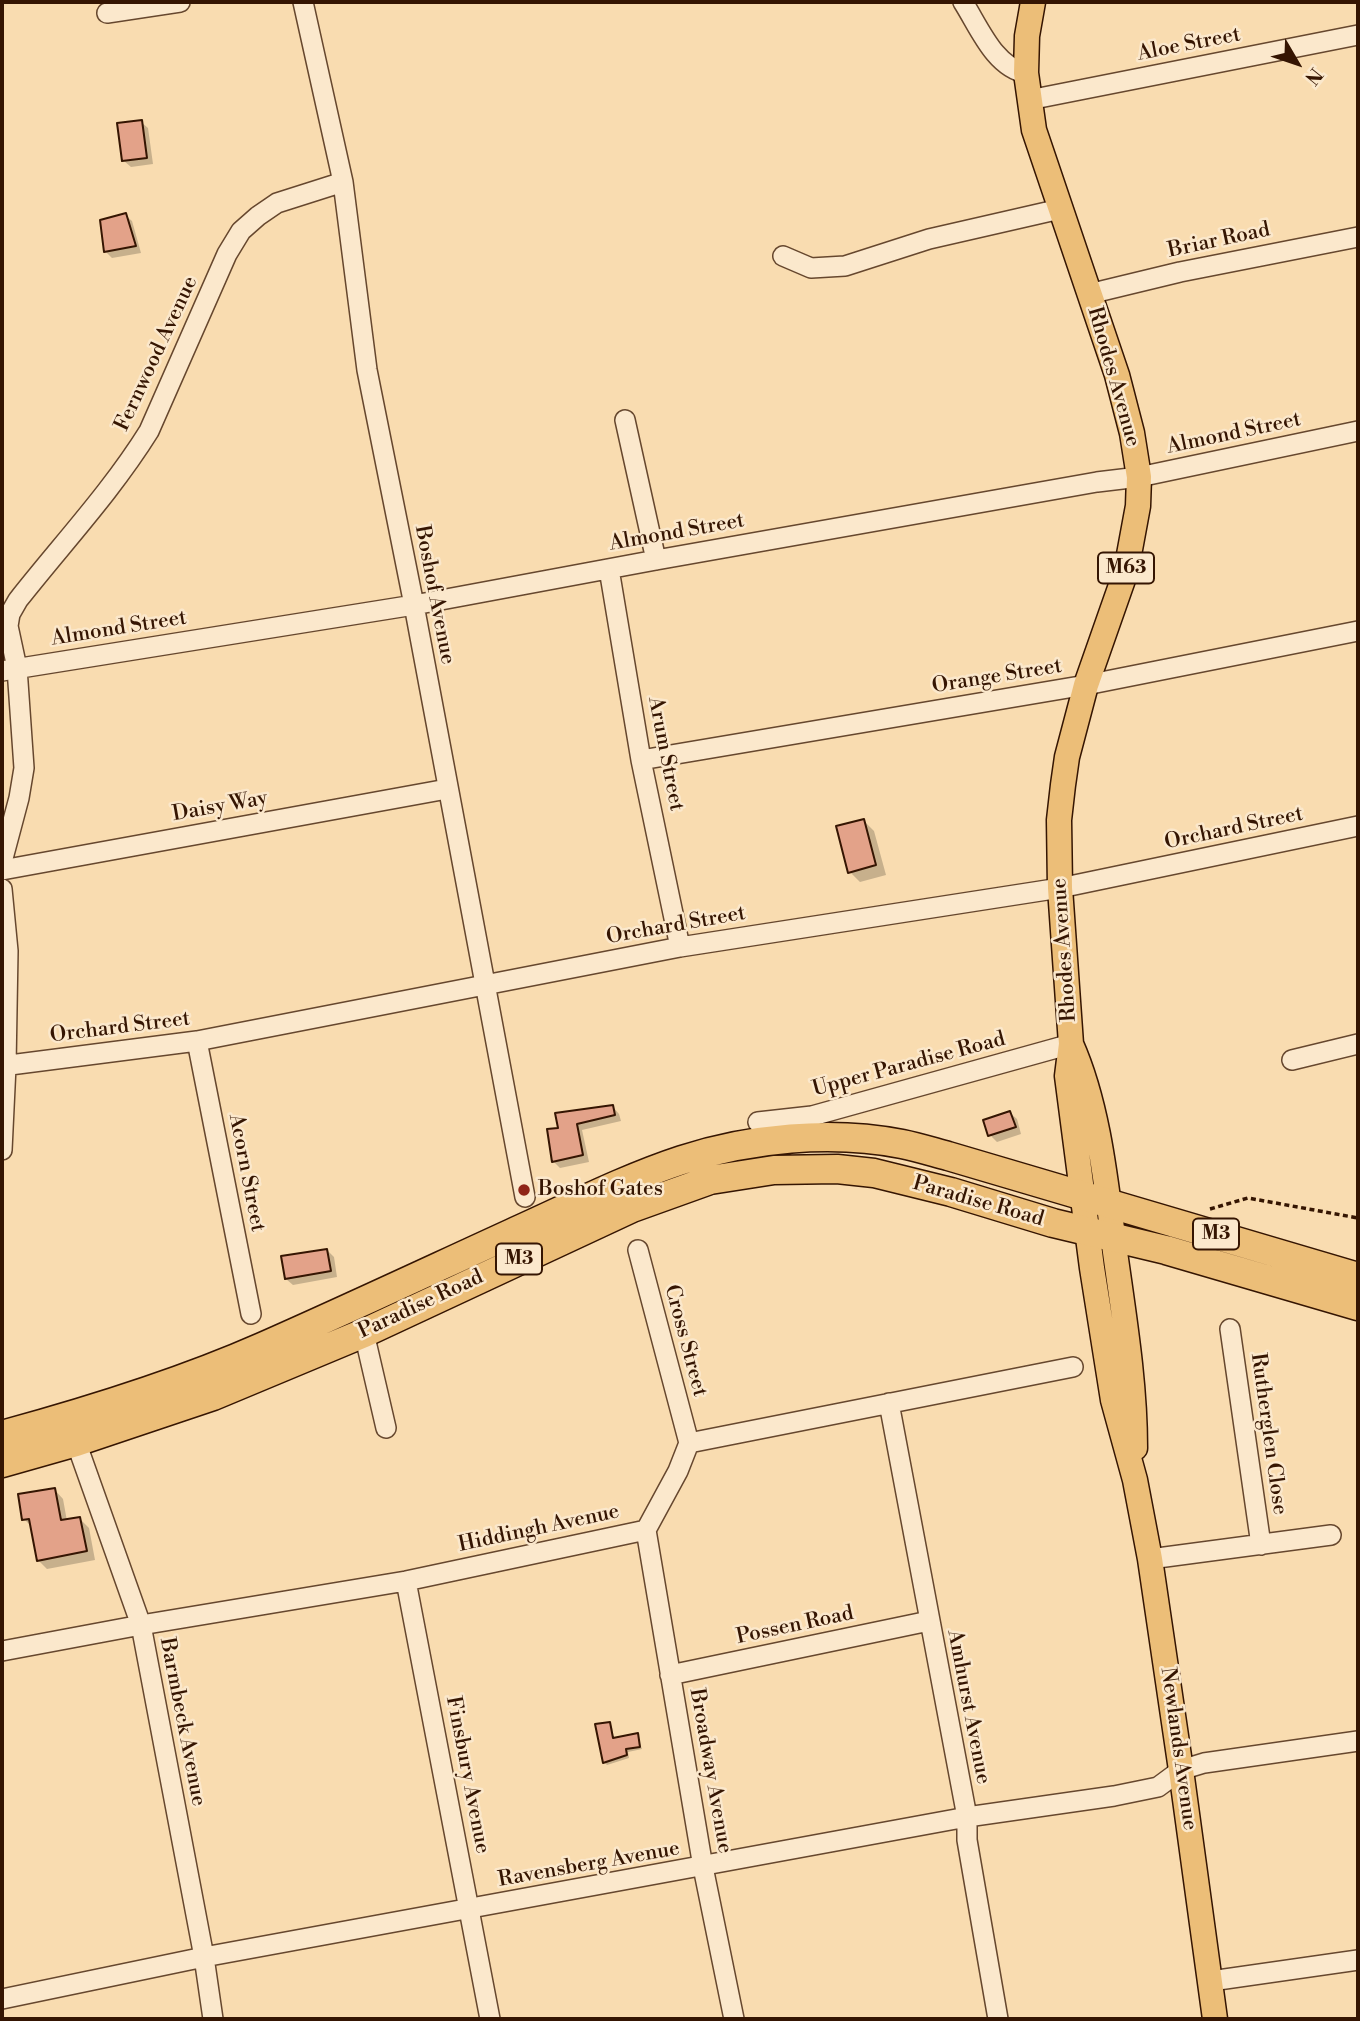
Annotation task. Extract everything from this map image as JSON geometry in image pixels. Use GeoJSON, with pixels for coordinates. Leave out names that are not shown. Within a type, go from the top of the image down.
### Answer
{"type":"FeatureCollection","features":[{"type":"Feature","properties":{"kind":"highway","name":"Paradise Road"},"geometry":{"type":"LineString","coordinates":[[2,1435],[63,1418],[208,1368],[259,1348],[635,1178],[683,1160],[743,1145],[825,1138],[900,1144],[1096,1200]]}},
{"type":"Feature","properties":{"kind":"highway","name":"Paradise Road"},"geometry":{"type":"LineString","coordinates":[[2,1463],[76,1442],[213,1396],[364,1333],[632,1208],[710,1180],[774,1170],[837,1169],[874,1173],[951,1192],[1053,1223],[1100,1233]]}},
{"type":"Feature","properties":{"kind":"highway","name":"M3"},"geometry":{"type":"LineString","coordinates":[[1096,1200],[1358,1277]]}},
{"type":"Feature","properties":{"kind":"highway","name":"M3"},"geometry":{"type":"LineString","coordinates":[[1100,1233],[1358,1306]]}},
{"type":"Feature","properties":{"kind":"main road","name":"Rhodes Avenue"},"geometry":{"type":"LineString","coordinates":[[1033,2],[1027,36],[1026,73],[1034,130],[1117,376],[1132,433],[1139,477],[1138,506],[1126,570],[1086,685],[1067,757],[1059,820],[1060,888],[1071,1044],[1067,1076],[1096,1200],[1100,1233]]}},
{"type":"Feature","properties":{"kind":"main road","name":"Newlands Avenue"},"geometry":{"type":"LineString","coordinates":[[1100,1233],[1135,1401],[1135,1480],[1150,1559],[1215,2019]]}},
{"type":"Feature","properties":{"kind":"street"},"geometry":{"type":"LineString","coordinates":[[107,13],[180,2]]}},
{"type":"Feature","properties":{"kind":"street","name":"Boshof Avenue"},"geometry":{"type":"LineString","coordinates":[[303,2],[343,182],[367,370],[525,1197]]}},
{"type":"Feature","properties":{"kind":"street"},"geometry":{"type":"LineString","coordinates":[[963,2],[999,59],[1014,71],[1026,73]]}},
{"type":"Feature","properties":{"kind":"street","name":"Aloe Street"},"geometry":{"type":"LineString","coordinates":[[1029,100],[1358,35]]}},
{"type":"Feature","properties":{"kind":"street","name":"Fernwood Avenue"},"geometry":{"type":"LineString","coordinates":[[2,862],[24,768],[10,670],[10,614],[18,600],[93,510],[149,431],[232,243],[258,216],[277,203],[343,182]]}},
{"type":"Feature","properties":{"kind":"street"},"geometry":{"type":"LineString","coordinates":[[783,256],[811,268],[845,266],[929,239],[1060,209]]}},
{"type":"Feature","properties":{"kind":"street","name":"Briar Road"},"geometry":{"type":"LineString","coordinates":[[1089,295],[1180,272],[1358,237]]}},
{"type":"Feature","properties":{"kind":"street"},"geometry":{"type":"LineString","coordinates":[[625,420],[656,560]]}},
{"type":"Feature","properties":{"kind":"street","name":"Almond Street"},"geometry":{"type":"LineString","coordinates":[[10,670],[414,605],[1097,482],[1139,477],[1358,431]]}},
{"type":"Feature","properties":{"kind":"street","name":"Arum Street"},"geometry":{"type":"LineString","coordinates":[[609,569],[641,760],[680,947]]}},
{"type":"Feature","properties":{"kind":"street","name":"Orange Street"},"geometry":{"type":"LineString","coordinates":[[641,760],[1086,685],[1358,631]]}},
{"type":"Feature","properties":{"kind":"street","name":"Daisy Way"},"geometry":{"type":"LineString","coordinates":[[2,870],[447,789]]}},
{"type":"Feature","properties":{"kind":"street","name":"Orchard Street"},"geometry":{"type":"LineString","coordinates":[[4,1066],[197,1041],[680,947],[1060,888],[1358,826]]}},
{"type":"Feature","properties":{"kind":"street"},"geometry":{"type":"LineString","coordinates":[[2,889],[8,951],[2,1150]]}},
{"type":"Feature","properties":{"kind":"street","name":"Acorn Street"},"geometry":{"type":"LineString","coordinates":[[197,1041],[251,1314]]}},
{"type":"Feature","properties":{"kind":"street","name":"Upper Paradise Road"},"geometry":{"type":"LineString","coordinates":[[758,1122],[812,1115],[1071,1044]]}},
{"type":"Feature","properties":{"kind":"street"},"geometry":{"type":"LineString","coordinates":[[1292,1060],[1358,1044]]}},
{"type":"Feature","properties":{"kind":"street","name":"Cross Street"},"geometry":{"type":"LineString","coordinates":[[638,1250],[689,1443]]}},
{"type":"Feature","properties":{"kind":"street","name":"Rutherglen Close"},"geometry":{"type":"LineString","coordinates":[[1230,1329],[1261,1545]]}},
{"type":"Feature","properties":{"kind":"street"},"geometry":{"type":"LineString","coordinates":[[364,1333],[386,1427]]}},
{"type":"Feature","properties":{"kind":"street"},"geometry":{"type":"LineString","coordinates":[[689,1443],[1073,1367]]}},
{"type":"Feature","properties":{"kind":"street","name":"Amhurst Avenue"},"geometry":{"type":"LineString","coordinates":[[889,1403],[967,1817],[967,1840],[998,2019]]}},
{"type":"Feature","properties":{"kind":"street","name":"Barmbeck Avenue"},"geometry":{"type":"LineString","coordinates":[[76,1442],[141,1625],[204,1957],[213,2019]]}},
{"type":"Feature","properties":{"kind":"street","name":"Hiddingh Avenue"},"geometry":{"type":"LineString","coordinates":[[2,1651],[406,1581],[646,1530],[678,1471],[689,1443]]}},
{"type":"Feature","properties":{"kind":"street","name":"Broadway Avenue"},"geometry":{"type":"LineString","coordinates":[[646,1530],[703,1867],[734,2019]]}},
{"type":"Feature","properties":{"kind":"street"},"geometry":{"type":"LineString","coordinates":[[1150,1559],[1331,1535]]}},
{"type":"Feature","properties":{"kind":"street","name":"Finsbury Avenue"},"geometry":{"type":"LineString","coordinates":[[406,1581],[490,2019]]}},
{"type":"Feature","properties":{"kind":"street","name":"Possen Road"},"geometry":{"type":"LineString","coordinates":[[670,1675],[929,1621]]}},
{"type":"Feature","properties":{"kind":"street","name":"Ravensberg Avenue"},"geometry":{"type":"LineString","coordinates":[[2,1999],[204,1957],[967,1817],[1115,1796],[1155,1788],[1181,1770],[1205,1763],[1358,1741]]}},
{"type":"Feature","properties":{"kind":"street"},"geometry":{"type":"LineString","coordinates":[[1211,1981],[1358,1961]]}},
{"type":"Feature","properties":{"kind":"path"},"geometry":{"type":"LineString","coordinates":[[1201,1208],[1209,1210],[1248,1198],[1358,1218]]}},
{"type":"Feature","properties":{"kind":"building"},"geometry":{"type":"Polygon","coordinates":[[[142,120],[147,158],[122,161],[117,123],[142,120]]]}},
{"type":"Feature","properties":{"kind":"building"},"geometry":{"type":"Polygon","coordinates":[[[126,213],[136,246],[104,252],[100,220],[126,213]]]}},
{"type":"Feature","properties":{"kind":"building"},"geometry":{"type":"Polygon","coordinates":[[[864,819],[876,865],[848,873],[836,826],[864,819]]]}},
{"type":"Feature","properties":{"kind":"building"},"geometry":{"type":"Polygon","coordinates":[[[613,1105],[615,1115],[577,1124],[583,1155],[552,1162],[547,1129],[558,1128],[555,1113],[613,1105]]]}},
{"type":"Feature","properties":{"kind":"building"},"geometry":{"type":"Polygon","coordinates":[[[1010,1111],[1016,1127],[988,1136],[983,1120],[1010,1111]]]}},
{"type":"Feature","properties":{"kind":"building"},"geometry":{"type":"Polygon","coordinates":[[[327,1249],[331,1271],[285,1279],[281,1256],[327,1249]]]}},
{"type":"Feature","properties":{"kind":"building"},"geometry":{"type":"Polygon","coordinates":[[[55,1488],[61,1520],[80,1517],[87,1551],[37,1561],[29,1519],[22,1520],[18,1494],[55,1488]]]}},
{"type":"Feature","properties":{"kind":"building"},"geometry":{"type":"Polygon","coordinates":[[[610,1722],[613,1738],[638,1733],[640,1747],[626,1749],[627,1755],[603,1763],[595,1724],[610,1722]]]}},
{"type":"Feature","properties":{"kind":"place","name":"Boshof Gates"},"geometry":{"type":"Point","coordinates":[524,1190]}}]}
